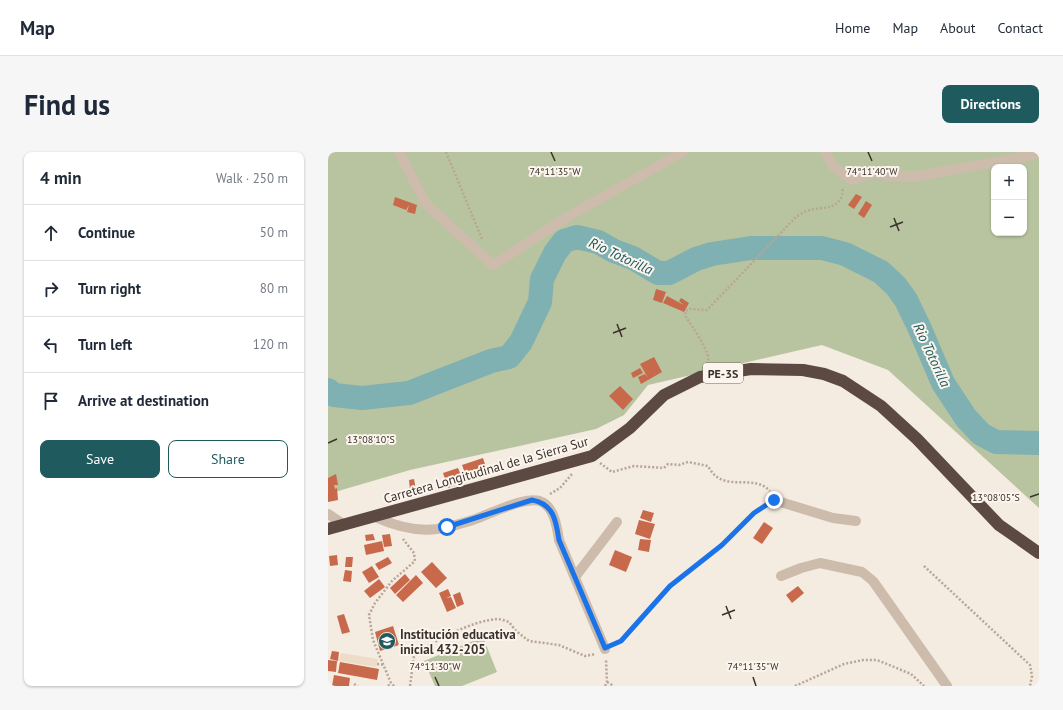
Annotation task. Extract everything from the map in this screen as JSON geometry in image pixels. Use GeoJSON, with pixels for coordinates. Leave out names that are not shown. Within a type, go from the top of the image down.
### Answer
{"type":"FeatureCollection","features":[{"type":"Feature","properties":{"kind":"highway","name":"Carretera Longitudinal de la Sierra Sur"},"geometry":{"type":"LineString","coordinates":[[328,529],[592,456],[630,428],[664,395],[700,377],[751,369],[803,370],[824,374],[843,381],[881,406],[917,439],[999,525],[1039,552]]}},
{"type":"Feature","properties":{"kind":"street"},"geometry":{"type":"LineString","coordinates":[[399,152],[426,204],[493,265],[569,216],[683,152]]}},
{"type":"Feature","properties":{"kind":"street"},"geometry":{"type":"LineString","coordinates":[[825,152],[834,167],[852,180],[873,172],[888,176],[919,176],[1039,154]]}},
{"type":"Feature","properties":{"kind":"street"},"geometry":{"type":"LineString","coordinates":[[375,517],[399,527],[436,529],[474,520],[506,507],[532,500],[542,502],[549,508],[556,522],[559,540],[605,648]]}},
{"type":"Feature","properties":{"kind":"street"},"geometry":{"type":"LineString","coordinates":[[774,500],[833,518],[856,521]]}},
{"type":"Feature","properties":{"kind":"street"},"geometry":{"type":"LineString","coordinates":[[328,514],[343,524]]}},
{"type":"Feature","properties":{"kind":"street"},"geometry":{"type":"LineString","coordinates":[[575,577],[617,522]]}},
{"type":"Feature","properties":{"kind":"street"},"geometry":{"type":"LineString","coordinates":[[781,576],[801,568],[820,563],[862,572],[873,582],[947,686]]}},
{"type":"Feature","properties":{"kind":"path"},"geometry":{"type":"LineString","coordinates":[[446,152],[484,244]]}},
{"type":"Feature","properties":{"kind":"path"},"geometry":{"type":"LineString","coordinates":[[700,377],[709,362],[709,357],[686,317],[685,311],[690,309],[707,310],[796,217],[807,211],[829,208],[837,203],[843,195],[844,186],[852,180]]}},
{"type":"Feature","properties":{"kind":"path"},"geometry":{"type":"LineString","coordinates":[[410,686],[414,656],[425,647],[467,627],[498,619],[509,622],[516,631],[529,641],[559,644],[585,656],[596,655],[605,648],[621,641],[670,586],[722,545],[754,513],[774,500],[772,494],[764,485],[746,482],[727,483],[711,472],[708,466],[695,462],[668,464],[664,468],[634,466],[612,472],[592,456]]}},
{"type":"Feature","properties":{"kind":"path"},"geometry":{"type":"LineString","coordinates":[[542,502],[572,476],[577,460]]}},
{"type":"Feature","properties":{"kind":"path"},"geometry":{"type":"LineString","coordinates":[[394,686],[391,683],[373,640],[369,615],[375,603],[392,581],[415,561],[414,553],[398,534]]}},
{"type":"Feature","properties":{"kind":"path"},"geometry":{"type":"LineString","coordinates":[[924,566],[1030,664],[1032,676],[1030,686]]}},
{"type":"Feature","properties":{"kind":"path"},"geometry":{"type":"LineString","coordinates":[[605,648],[607,682],[605,686]]}},
{"type":"Feature","properties":{"kind":"path"},"geometry":{"type":"LineString","coordinates":[[795,686],[844,664],[863,660],[878,660],[911,674],[924,686]]}},
{"type":"Feature","properties":{"kind":"path"},"geometry":{"type":"LineString","coordinates":[[377,664],[384,665]]}},
{"type":"Feature","properties":{"kind":"path"},"geometry":{"type":"LineString","coordinates":[[607,682],[614,686]]}},
{"type":"Feature","properties":{"kind":"path"},"geometry":{"type":"LineString","coordinates":[[388,686],[391,683]]}},
{"type":"Feature","properties":{"kind":"path"},"geometry":{"type":"LineString","coordinates":[[354,684],[358,686]]}},
{"type":"Feature","properties":{"kind":"green space"},"geometry":{"type":"Polygon","coordinates":[[[328,152],[1039,152],[1039,508],[888,370],[822,345],[648,385],[624,415],[596,429],[410,470],[328,494],[328,152]]]}},
{"type":"Feature","properties":{"kind":"green space"},"geometry":{"type":"Polygon","coordinates":[[[483,637],[497,672],[462,686],[435,686],[424,661],[483,637]]]}},
{"type":"Feature","properties":{"kind":"shaded area"},"geometry":{"type":"Polygon","coordinates":[[[341,653],[378,659],[376,667],[339,661],[341,653]]]}},
{"type":"Feature","properties":{"kind":"building"},"geometry":{"type":"Polygon","coordinates":[[[856,194],[862,197],[854,209],[848,205],[856,194]]]}},
{"type":"Feature","properties":{"kind":"building"},"geometry":{"type":"Polygon","coordinates":[[[395,197],[417,205],[415,214],[407,212],[409,205],[406,210],[393,205],[395,197]]]}},
{"type":"Feature","properties":{"kind":"building"},"geometry":{"type":"Polygon","coordinates":[[[866,201],[872,205],[864,218],[858,214],[866,201]]]}},
{"type":"Feature","properties":{"kind":"building"},"geometry":{"type":"Polygon","coordinates":[[[656,289],[666,292],[662,303],[653,300],[656,289]]]}},
{"type":"Feature","properties":{"kind":"building"},"geometry":{"type":"Polygon","coordinates":[[[667,296],[684,305],[679,301],[681,298],[689,303],[684,312],[663,303],[667,296]]]}},
{"type":"Feature","properties":{"kind":"building"},"geometry":{"type":"Polygon","coordinates":[[[654,357],[662,372],[641,384],[638,377],[645,374],[648,378],[640,364],[654,357]]]}},
{"type":"Feature","properties":{"kind":"building"},"geometry":{"type":"Polygon","coordinates":[[[640,368],[643,373],[633,378],[631,373],[640,368]]]}},
{"type":"Feature","properties":{"kind":"building"},"geometry":{"type":"Polygon","coordinates":[[[620,386],[633,399],[623,410],[609,396],[620,386]]]}},
{"type":"Feature","properties":{"kind":"building"},"geometry":{"type":"Polygon","coordinates":[[[483,458],[488,474],[468,481],[462,465],[483,458]]]}},
{"type":"Feature","properties":{"kind":"building"},"geometry":{"type":"Polygon","coordinates":[[[458,468],[464,482],[448,488],[443,473],[458,468]]]}},
{"type":"Feature","properties":{"kind":"building"},"geometry":{"type":"Polygon","coordinates":[[[336,474],[338,485],[334,485],[335,489],[337,488],[338,500],[328,502],[328,478],[336,474]]]}},
{"type":"Feature","properties":{"kind":"building"},"geometry":{"type":"Polygon","coordinates":[[[414,479],[416,490],[410,490],[409,480],[414,479]]]}},
{"type":"Feature","properties":{"kind":"building"},"geometry":{"type":"Polygon","coordinates":[[[643,510],[654,513],[651,522],[640,518],[643,510]]]}},
{"type":"Feature","properties":{"kind":"building"},"geometry":{"type":"Polygon","coordinates":[[[639,520],[655,524],[650,539],[635,534],[639,520]]]}},
{"type":"Feature","properties":{"kind":"building"},"geometry":{"type":"Polygon","coordinates":[[[764,522],[773,528],[762,544],[753,538],[764,522]]]}},
{"type":"Feature","properties":{"kind":"building"},"geometry":{"type":"Polygon","coordinates":[[[373,534],[375,540],[366,541],[365,535],[373,534]]]}},
{"type":"Feature","properties":{"kind":"building"},"geometry":{"type":"Polygon","coordinates":[[[390,534],[392,546],[384,547],[382,535],[390,534]]]}},
{"type":"Feature","properties":{"kind":"building"},"geometry":{"type":"Polygon","coordinates":[[[640,539],[651,540],[649,552],[638,550],[640,539]]]}},
{"type":"Feature","properties":{"kind":"building"},"geometry":{"type":"Polygon","coordinates":[[[382,541],[384,551],[366,555],[364,545],[382,541]]]}},
{"type":"Feature","properties":{"kind":"building"},"geometry":{"type":"Polygon","coordinates":[[[615,550],[632,557],[626,572],[609,565],[615,550]]]}},
{"type":"Feature","properties":{"kind":"building"},"geometry":{"type":"Polygon","coordinates":[[[337,555],[338,565],[330,566],[329,556],[337,555]]]}},
{"type":"Feature","properties":{"kind":"building"},"geometry":{"type":"Polygon","coordinates":[[[346,557],[353,557],[352,567],[345,567],[346,557]]]}},
{"type":"Feature","properties":{"kind":"building"},"geometry":{"type":"Polygon","coordinates":[[[388,557],[392,563],[379,570],[375,564],[388,557]]]}},
{"type":"Feature","properties":{"kind":"building"},"geometry":{"type":"Polygon","coordinates":[[[432,562],[447,578],[436,588],[421,572],[432,562]]]}},
{"type":"Feature","properties":{"kind":"building"},"geometry":{"type":"Polygon","coordinates":[[[372,566],[379,577],[369,583],[362,572],[372,566]]]}},
{"type":"Feature","properties":{"kind":"building"},"geometry":{"type":"Polygon","coordinates":[[[345,570],[352,571],[351,582],[343,581],[345,570]]]}},
{"type":"Feature","properties":{"kind":"building"},"geometry":{"type":"Polygon","coordinates":[[[405,574],[410,580],[395,594],[390,588],[405,574]]]}},
{"type":"Feature","properties":{"kind":"building"},"geometry":{"type":"Polygon","coordinates":[[[416,575],[423,583],[403,602],[396,595],[416,575]]]}},
{"type":"Feature","properties":{"kind":"building"},"geometry":{"type":"Polygon","coordinates":[[[379,579],[385,587],[370,598],[364,591],[379,579]]]}},
{"type":"Feature","properties":{"kind":"building"},"geometry":{"type":"Polygon","coordinates":[[[798,586],[804,593],[792,603],[786,595],[798,586]]]}},
{"type":"Feature","properties":{"kind":"building"},"geometry":{"type":"Polygon","coordinates":[[[448,589],[451,596],[446,598],[451,597],[456,608],[447,612],[439,593],[448,589]]]}},
{"type":"Feature","properties":{"kind":"building"},"geometry":{"type":"Polygon","coordinates":[[[460,592],[464,604],[457,607],[453,595],[460,592]]]}},
{"type":"Feature","properties":{"kind":"building"},"geometry":{"type":"Polygon","coordinates":[[[344,614],[350,632],[342,634],[337,616],[344,614]]]}},
{"type":"Feature","properties":{"kind":"building"},"geometry":{"type":"Polygon","coordinates":[[[393,626],[399,645],[380,651],[375,632],[393,626]]]}},
{"type":"Feature","properties":{"kind":"building"},"geometry":{"type":"Polygon","coordinates":[[[332,651],[339,652],[338,661],[330,659],[332,651]]]}},
{"type":"Feature","properties":{"kind":"building"},"geometry":{"type":"Polygon","coordinates":[[[328,660],[337,661],[336,672],[328,671],[328,660]]]}},
{"type":"Feature","properties":{"kind":"building"},"geometry":{"type":"Polygon","coordinates":[[[340,662],[379,669],[377,680],[338,673],[340,662]]]}},
{"type":"Feature","properties":{"kind":"building"},"geometry":{"type":"Polygon","coordinates":[[[334,675],[350,678],[349,686],[332,686],[334,675]]]}},
{"type":"Feature","properties":{"kind":"waterway","name":"Rio Totorilla"},"geometry":{"type":"LineString","coordinates":[[328,390],[334,395],[362,398],[409,393],[491,361],[509,357],[521,342],[540,302],[542,279],[555,253],[564,241],[577,237],[598,242],[614,251],[633,258],[658,273],[669,273],[696,259],[712,254],[751,248],[822,248],[845,254],[881,272],[896,286],[906,300],[943,383],[966,418],[981,434],[996,442],[1039,443]]}},
{"type":"Feature","properties":{"kind":"place","name":"Institución educativa inicial 432-205"},"geometry":{"type":"Point","coordinates":[387,641]}},
{"type":"Feature","properties":{"kind":"route"},"geometry":{"type":"LineString","coordinates":[[447,527],[474,520],[506,507],[532,500],[542,502],[549,508],[556,522],[559,540],[605,648],[621,641],[670,586],[699,561],[722,545],[733,532],[754,513],[774,500]]}}]}
